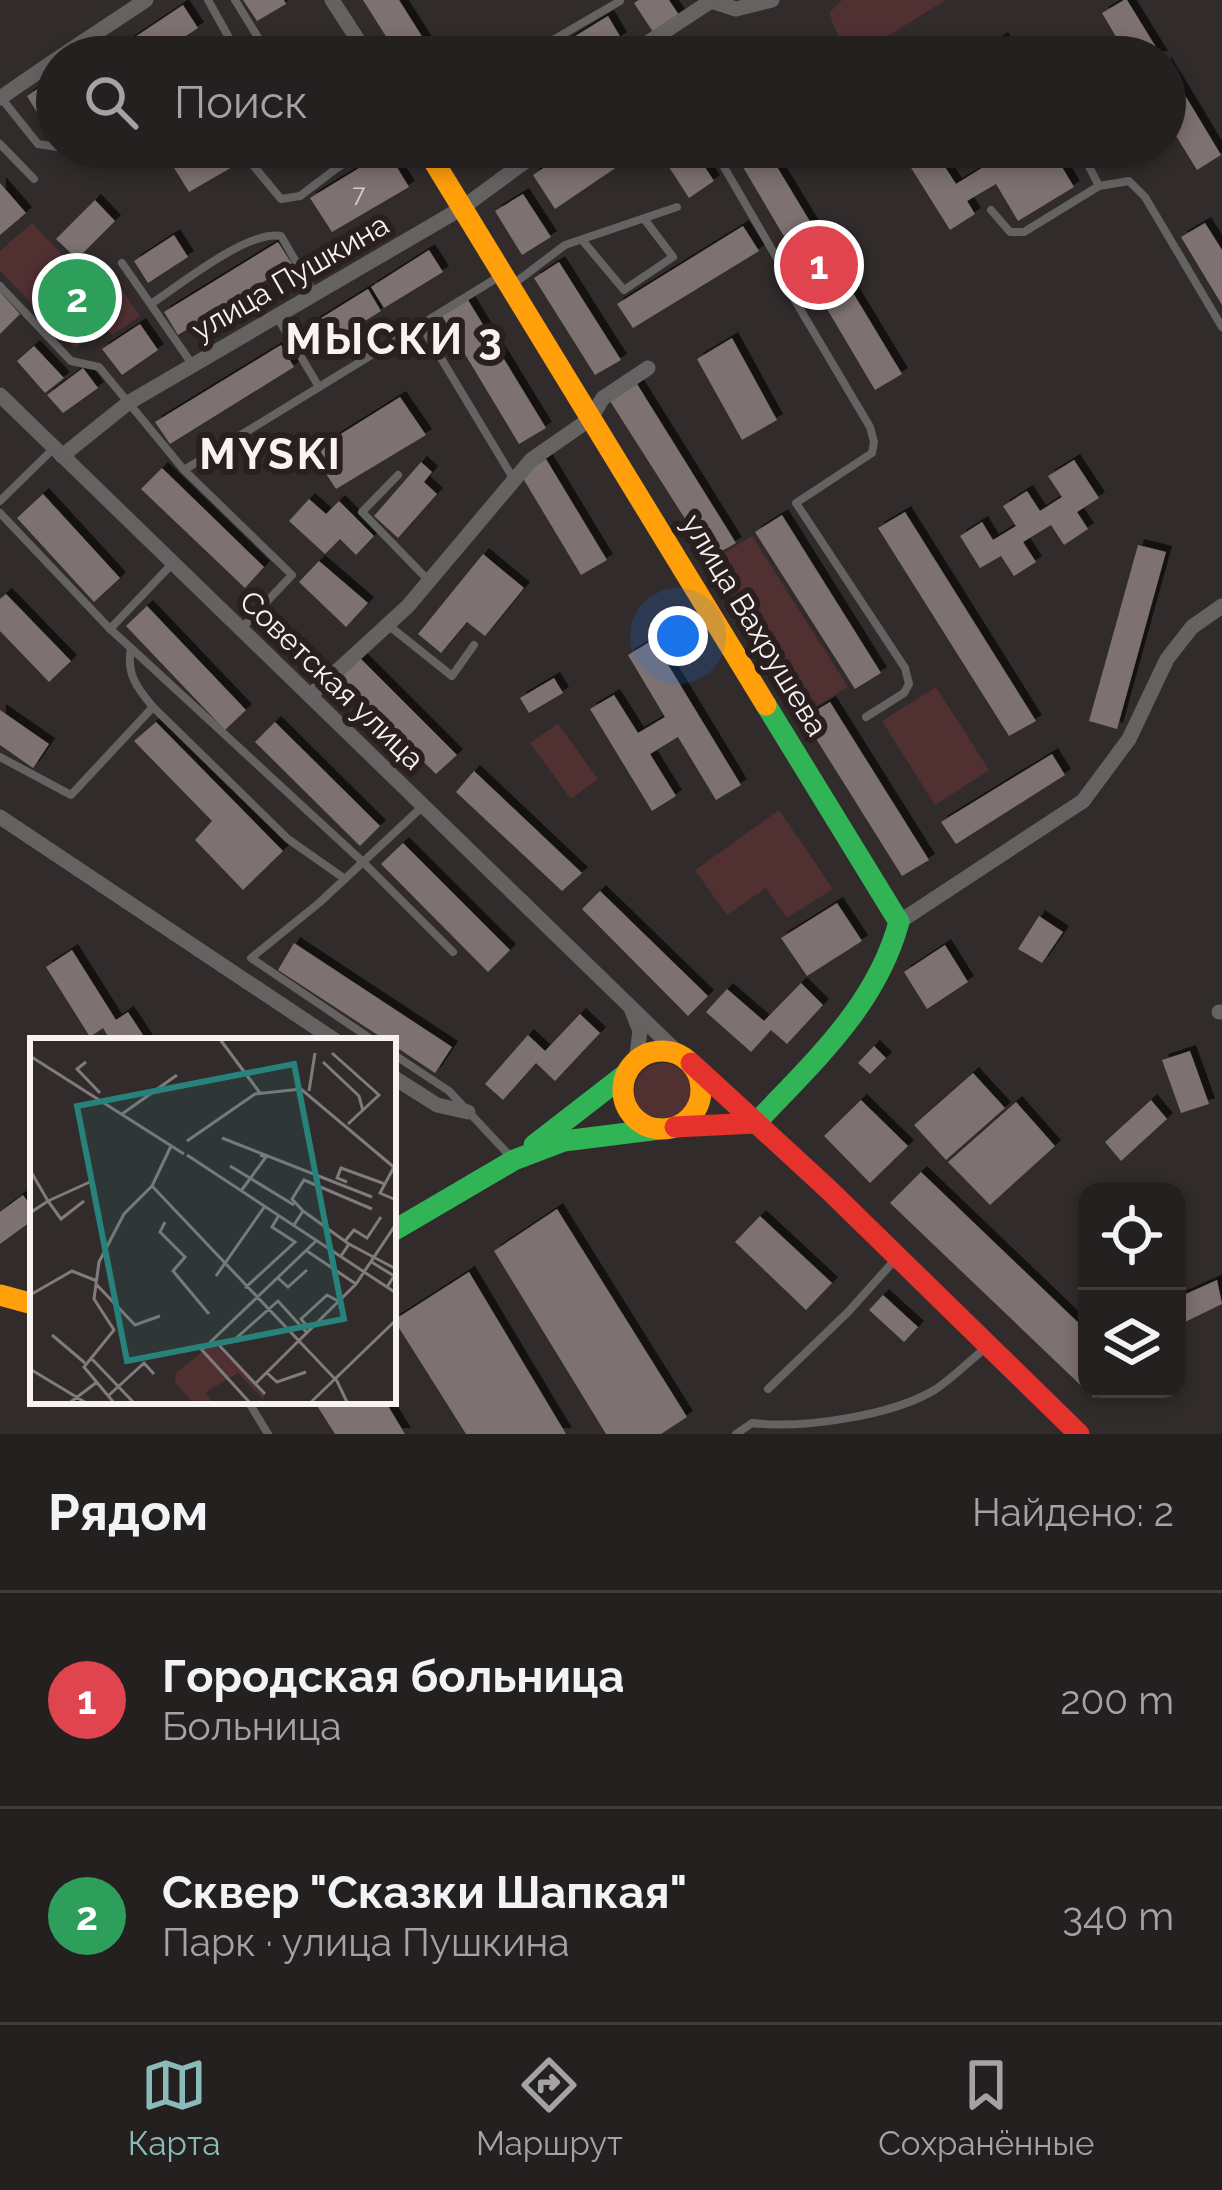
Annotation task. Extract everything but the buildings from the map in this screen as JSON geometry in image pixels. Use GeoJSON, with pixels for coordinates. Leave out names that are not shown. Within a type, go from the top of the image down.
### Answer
{"type":"FeatureCollection","features":[{"type":"Feature","properties":{"kind":"main road","name":"улица Вахрушева"},"geometry":{"type":"LineString","coordinates":[[438,168],[724,629],[899,922]]}},
{"type":"Feature","properties":{"kind":"main road"},"geometry":{"type":"LineString","coordinates":[[514,1160],[564,1141],[756,1123],[876,986],[890,960],[899,922]]}},
{"type":"Feature","properties":{"kind":"main road"},"geometry":{"type":"LineString","coordinates":[[396,1229],[514,1160],[649,1053],[685,1059],[1079,1434]]}},
{"type":"Feature","properties":{"kind":"main road"},"geometry":{"type":"LineString","coordinates":[[631,1067],[623,1088],[633,1116],[645,1126],[668,1128],[698,1107],[699,1077],[685,1059]]}},
{"type":"Feature","properties":{"kind":"main road"},"geometry":{"type":"LineString","coordinates":[[0,1295],[30,1303]]}},
{"type":"Feature","properties":{"kind":"street"},"geometry":{"type":"LineString","coordinates":[[92,36],[146,0]]}},
{"type":"Feature","properties":{"kind":"street"},"geometry":{"type":"LineString","coordinates":[[332,0],[355,36]]}},
{"type":"Feature","properties":{"kind":"street"},"geometry":{"type":"LineString","coordinates":[[658,36],[711,1],[736,9],[772,0]]}},
{"type":"Feature","properties":{"kind":"street"},"geometry":{"type":"LineString","coordinates":[[1,98],[36,74]]}},
{"type":"Feature","properties":{"kind":"street","name":"улица Пушкина"},"geometry":{"type":"LineString","coordinates":[[58,452],[128,403],[462,208],[516,168]]}},
{"type":"Feature","properties":{"kind":"street"},"geometry":{"type":"LineString","coordinates":[[311,695],[430,582],[531,460],[590,418],[603,398],[647,368]]}},
{"type":"Feature","properties":{"kind":"street","name":"Советская улица"},"geometry":{"type":"LineString","coordinates":[[0,395],[685,1059]]}},
{"type":"Feature","properties":{"kind":"street"},"geometry":{"type":"LineString","coordinates":[[899,922],[1083,801],[1130,739],[1167,659],[1192,626],[1222,606]]}},
{"type":"Feature","properties":{"kind":"street"},"geometry":{"type":"LineString","coordinates":[[0,817],[332,1038]]}},
{"type":"Feature","properties":{"kind":"street"},"geometry":{"type":"LineString","coordinates":[[628,1003],[640,1031],[631,1067]]}},
{"type":"Feature","properties":{"kind":"street"},"geometry":{"type":"LineString","coordinates":[[396,1079],[437,1105],[468,1112]]}},
{"type":"Feature","properties":{"kind":"lane"},"geometry":{"type":"LineString","coordinates":[[208,0],[228,36]]}},
{"type":"Feature","properties":{"kind":"lane"},"geometry":{"type":"LineString","coordinates":[[235,0],[257,36]]}},
{"type":"Feature","properties":{"kind":"lane"},"geometry":{"type":"LineString","coordinates":[[560,36],[620,1]]}},
{"type":"Feature","properties":{"kind":"lane"},"geometry":{"type":"LineString","coordinates":[[1,98],[36,142]]}},
{"type":"Feature","properties":{"kind":"lane"},"geometry":{"type":"LineString","coordinates":[[1,146],[34,179]]}},
{"type":"Feature","properties":{"kind":"lane"},"geometry":{"type":"LineString","coordinates":[[255,168],[281,199],[300,196],[337,168]]}},
{"type":"Feature","properties":{"kind":"lane"},"geometry":{"type":"LineString","coordinates":[[725,168],[870,427],[874,442],[872,453],[796,502],[905,668],[909,684],[904,693],[866,717]]}},
{"type":"Feature","properties":{"kind":"lane"},"geometry":{"type":"LineString","coordinates":[[1090,168],[1100,186]]}},
{"type":"Feature","properties":{"kind":"lane"},"geometry":{"type":"LineString","coordinates":[[991,210],[1010,232],[1024,232],[1100,186],[1120,180],[1136,185],[1222,327]]}},
{"type":"Feature","properties":{"kind":"lane"},"geometry":{"type":"LineString","coordinates":[[184,470],[422,325],[565,245],[677,207]]}},
{"type":"Feature","properties":{"kind":"lane"},"geometry":{"type":"LineString","coordinates":[[583,240],[623,290],[673,257],[645,220]]}},
{"type":"Feature","properties":{"kind":"lane"},"geometry":{"type":"LineString","coordinates":[[151,304],[233,251],[270,234],[281,236],[315,294]]}},
{"type":"Feature","properties":{"kind":"lane"},"geometry":{"type":"LineString","coordinates":[[122,263],[193,365]]}},
{"type":"Feature","properties":{"kind":"lane"},"geometry":{"type":"LineString","coordinates":[[0,286],[71,362],[99,367],[184,470],[292,575],[241,629]]}},
{"type":"Feature","properties":{"kind":"lane"},"geometry":{"type":"LineString","coordinates":[[277,316],[319,387]]}},
{"type":"Feature","properties":{"kind":"lane"},"geometry":{"type":"LineString","coordinates":[[422,325],[514,480]]}},
{"type":"Feature","properties":{"kind":"lane"},"geometry":{"type":"LineString","coordinates":[[0,501],[58,452]]}},
{"type":"Feature","properties":{"kind":"lane"},"geometry":{"type":"LineString","coordinates":[[398,475],[362,512],[430,582]]}},
{"type":"Feature","properties":{"kind":"lane"},"geometry":{"type":"LineString","coordinates":[[0,513],[110,629],[363,862],[453,952]]}},
{"type":"Feature","properties":{"kind":"lane"},"geometry":{"type":"LineString","coordinates":[[110,629],[172,564]]}},
{"type":"Feature","properties":{"kind":"lane"},"geometry":{"type":"LineString","coordinates":[[386,625],[452,676],[474,646]]}},
{"type":"Feature","properties":{"kind":"lane"},"geometry":{"type":"LineString","coordinates":[[131,648],[128,662],[134,685],[153,706],[288,839],[345,879]]}},
{"type":"Feature","properties":{"kind":"lane"},"geometry":{"type":"LineString","coordinates":[[0,757],[71,795],[153,706]]}},
{"type":"Feature","properties":{"kind":"lane"},"geometry":{"type":"LineString","coordinates":[[370,1038],[251,958],[424,805]]}},
{"type":"Feature","properties":{"kind":"lane"},"geometry":{"type":"LineString","coordinates":[[396,1056],[449,1091],[514,1160]]}},
{"type":"Feature","properties":{"kind":"lane"},"geometry":{"type":"LineString","coordinates":[[768,1389],[897,1258]]}},
{"type":"Feature","properties":{"kind":"lane"},"geometry":{"type":"LineString","coordinates":[[736,1434],[752,1423],[774,1430],[870,1414],[933,1391],[988,1346]]}},
{"type":"Feature","properties":{"kind":"lane"},"geometry":{"type":"LineString","coordinates":[[250,1404],[268,1434]]}},
{"type":"Feature","properties":{"kind":"shaded area"},"geometry":{"type":"Polygon","coordinates":[[[842,0],[946,0],[888,36],[840,36],[830,12],[842,0]]]}},
{"type":"Feature","properties":{"kind":"shaded area"},"geometry":{"type":"Polygon","coordinates":[[[32,223],[86,280],[105,265],[140,316],[112,335],[104,327],[75,348],[0,271],[0,251],[32,223]]]}},
{"type":"Feature","properties":{"kind":"shaded area"},"geometry":{"type":"Polygon","coordinates":[[[752,536],[848,687],[798,717],[705,564],[752,536]]]}},
{"type":"Feature","properties":{"kind":"shaded area"},"geometry":{"type":"Polygon","coordinates":[[[936,687],[989,770],[935,805],[882,721],[936,687]]]}},
{"type":"Feature","properties":{"kind":"shaded area"},"geometry":{"type":"Polygon","coordinates":[[[558,724],[598,779],[571,799],[530,743],[558,724]]]}},
{"type":"Feature","properties":{"kind":"shaded area"},"geometry":{"type":"Polygon","coordinates":[[[779,810],[833,889],[787,918],[766,888],[727,915],[695,870],[779,810]]]}},
{"type":"Feature","properties":{"kind":"shaded area"},"geometry":{"type":"Polygon","coordinates":[[[663,1063],[684,1071],[692,1092],[684,1113],[663,1121],[642,1113],[634,1092],[642,1071],[663,1063]]]}},
{"type":"Feature","properties":{"kind":"traffic: fast"},"geometry":{"type":"LineString","coordinates":[[756,1123],[859,1006],[889,952],[899,922],[766,705]]}},
{"type":"Feature","properties":{"kind":"traffic: fast"},"geometry":{"type":"LineString","coordinates":[[534,1145],[627,1073]]}},
{"type":"Feature","properties":{"kind":"traffic: fast"},"geometry":{"type":"LineString","coordinates":[[396,1229],[514,1160],[564,1141],[660,1129]]}},
{"type":"Feature","properties":{"kind":"traffic: slow"},"geometry":{"type":"LineString","coordinates":[[438,168],[766,705]]}},
{"type":"Feature","properties":{"kind":"traffic: slow"},"geometry":{"type":"LineString","coordinates":[[662,1051],[689,1063],[701,1090],[689,1117],[662,1129],[635,1117],[623,1090],[635,1063],[662,1051]]}},
{"type":"Feature","properties":{"kind":"traffic: slow"},"geometry":{"type":"LineString","coordinates":[[0,1295],[30,1303]]}},
{"type":"Feature","properties":{"kind":"traffic: jam"},"geometry":{"type":"LineString","coordinates":[[691,1063],[828,1189],[1079,1434]]}},
{"type":"Feature","properties":{"kind":"traffic: jam"},"geometry":{"type":"LineString","coordinates":[[675,1127],[756,1123]]}},
{"type":"Feature","properties":{"kind":"place","name":"Городская больница"},"geometry":{"type":"Point","coordinates":[819,265]}},
{"type":"Feature","properties":{"kind":"place","name":"Сквер \"Сказки Шапкая\""},"geometry":{"type":"Point","coordinates":[77,298]}},
{"type":"Feature","properties":{"kind":"district","name":"МЫСКИ 3"},"geometry":{"type":"Point","coordinates":[395,339]}},
{"type":"Feature","properties":{"kind":"district","name":"MYSKI"},"geometry":{"type":"Point","coordinates":[271,454]}}]}
